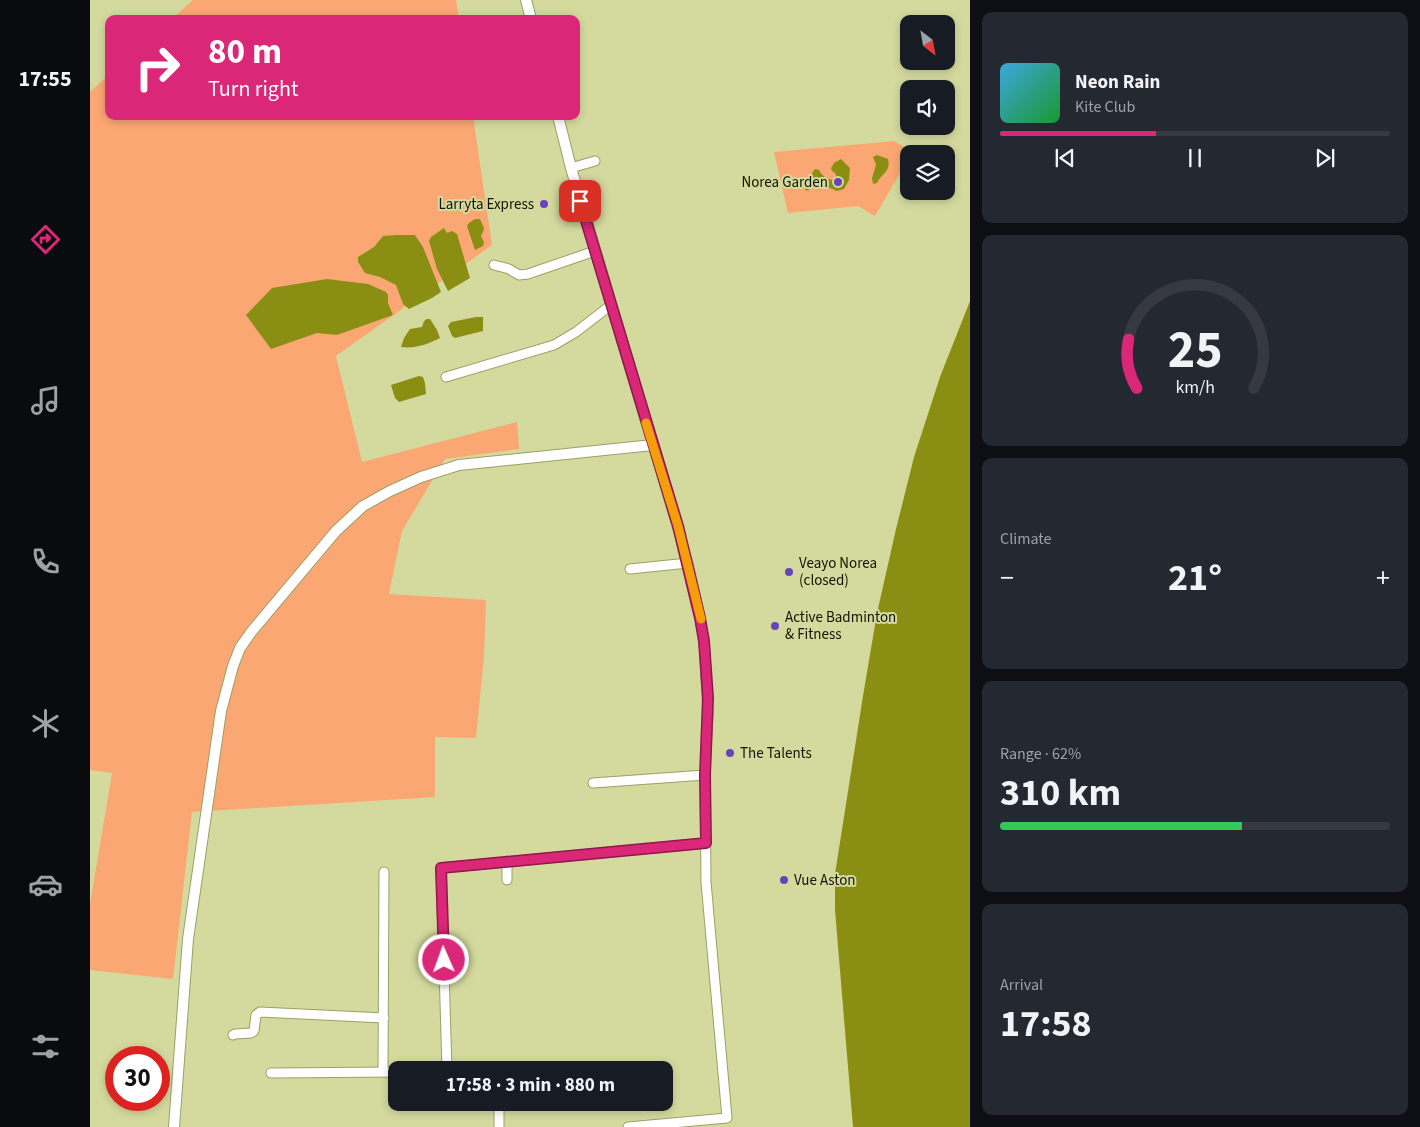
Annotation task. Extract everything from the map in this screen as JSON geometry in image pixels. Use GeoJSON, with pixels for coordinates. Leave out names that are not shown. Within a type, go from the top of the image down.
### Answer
{"type":"FeatureCollection","features":[{"type":"Feature","properties":{"kind":"street"},"geometry":{"type":"LineString","coordinates":[[526,0],[530,15]]}},
{"type":"Feature","properties":{"kind":"street"},"geometry":{"type":"LineString","coordinates":[[559,120],[595,251],[688,564],[705,650],[708,714],[705,775],[706,882],[727,1118],[628,1127]]}},
{"type":"Feature","properties":{"kind":"street"},"geometry":{"type":"LineString","coordinates":[[571,168],[595,161]]}},
{"type":"Feature","properties":{"kind":"street"},"geometry":{"type":"LineString","coordinates":[[494,266],[508,269],[519,275],[528,274],[595,251]]}},
{"type":"Feature","properties":{"kind":"street"},"geometry":{"type":"LineString","coordinates":[[446,377],[554,345],[576,332],[611,305]]}},
{"type":"Feature","properties":{"kind":"street"},"geometry":{"type":"LineString","coordinates":[[174,1127],[188,939],[221,711],[232,666],[240,648],[336,530],[363,506],[390,491],[422,477],[459,465],[653,445]]}},
{"type":"Feature","properties":{"kind":"street"},"geometry":{"type":"LineString","coordinates":[[630,569],[688,564]]}},
{"type":"Feature","properties":{"kind":"street"},"geometry":{"type":"LineString","coordinates":[[593,783],[705,775]]}},
{"type":"Feature","properties":{"kind":"street"},"geometry":{"type":"LineString","coordinates":[[447,1061],[441,868],[706,843]]}},
{"type":"Feature","properties":{"kind":"street"},"geometry":{"type":"LineString","coordinates":[[507,861],[507,880]]}},
{"type":"Feature","properties":{"kind":"street"},"geometry":{"type":"LineString","coordinates":[[383,1072],[384,872]]}},
{"type":"Feature","properties":{"kind":"street"},"geometry":{"type":"LineString","coordinates":[[234,1035],[251,1034],[254,1031],[256,1015],[260,1012],[384,1018]]}},
{"type":"Feature","properties":{"kind":"street"},"geometry":{"type":"LineString","coordinates":[[271,1073],[388,1072]]}},
{"type":"Feature","properties":{"kind":"street"},"geometry":{"type":"LineString","coordinates":[[499,1111],[500,1127]]}},
{"type":"Feature","properties":{"kind":"shaded area"},"geometry":{"type":"Polygon","coordinates":[[[193,0],[456,0],[458,15],[176,15],[193,0]]]}},
{"type":"Feature","properties":{"kind":"shaded area"},"geometry":{"type":"Polygon","coordinates":[[[105,79],[105,120],[474,120],[492,245],[336,356],[362,462],[517,422],[519,449],[445,459],[402,531],[389,594],[486,600],[484,656],[476,738],[435,737],[435,797],[192,812],[173,979],[90,970],[90,904],[112,773],[90,770],[90,92],[105,79]]]}},
{"type":"Feature","properties":{"kind":"shaded area","name":"Norea Garden"},"geometry":{"type":"Polygon","coordinates":[[[894,141],[901,145],[900,173],[875,216],[858,206],[788,213],[774,152],[894,141]]]}},
{"type":"Feature","properties":{"kind":"shaded area"},"geometry":{"type":"Polygon","coordinates":[[[877,155],[888,159],[889,163],[886,172],[877,183],[873,184],[872,178],[876,165],[873,157],[877,155]]]}},
{"type":"Feature","properties":{"kind":"shaded area"},"geometry":{"type":"Polygon","coordinates":[[[841,159],[850,168],[849,180],[844,189],[837,191],[818,183],[807,191],[805,189],[805,185],[810,182],[815,169],[819,170],[823,176],[835,180],[836,174],[831,168],[834,163],[841,159]]]}},
{"type":"Feature","properties":{"kind":"shaded area"},"geometry":{"type":"Polygon","coordinates":[[[475,219],[480,219],[484,228],[481,236],[484,242],[483,246],[475,250],[467,226],[475,219]]]}},
{"type":"Feature","properties":{"kind":"shaded area"},"geometry":{"type":"Polygon","coordinates":[[[444,228],[447,233],[452,231],[457,234],[470,278],[448,291],[437,269],[429,241],[431,237],[444,228]]]}},
{"type":"Feature","properties":{"kind":"shaded area"},"geometry":{"type":"Polygon","coordinates":[[[415,235],[423,247],[441,292],[409,309],[403,304],[396,285],[380,277],[365,273],[358,262],[358,257],[374,247],[383,236],[415,235]]]}},
{"type":"Feature","properties":{"kind":"shaded area"},"geometry":{"type":"Polygon","coordinates":[[[327,279],[368,284],[386,292],[393,315],[337,335],[317,333],[271,349],[246,315],[272,288],[327,279]]]}},
{"type":"Feature","properties":{"kind":"shaded area"},"geometry":{"type":"Polygon","coordinates":[[[970,301],[970,1127],[853,1127],[835,910],[835,874],[877,613],[896,529],[914,457],[940,377],[970,301]]]}},
{"type":"Feature","properties":{"kind":"shaded area"},"geometry":{"type":"Polygon","coordinates":[[[483,317],[483,331],[455,338],[452,336],[448,326],[451,322],[483,317]]]}},
{"type":"Feature","properties":{"kind":"shaded area"},"geometry":{"type":"Polygon","coordinates":[[[427,319],[430,319],[440,338],[421,346],[401,347],[410,329],[422,327],[427,319]]]}},
{"type":"Feature","properties":{"kind":"shaded area"},"geometry":{"type":"Polygon","coordinates":[[[419,376],[423,377],[426,394],[399,402],[395,398],[391,385],[419,376]]]}},
{"type":"Feature","properties":{"kind":"slow traffic"},"geometry":{"type":"LineString","coordinates":[[646,423],[678,526],[701,619]]}},
{"type":"Feature","properties":{"kind":"place","name":"Norea Garden"},"geometry":{"type":"Point","coordinates":[838,182]}},
{"type":"Feature","properties":{"kind":"place","name":"Larryta Express"},"geometry":{"type":"Point","coordinates":[544,204]}},
{"type":"Feature","properties":{"kind":"place","name":"Veayo Norea (closed)"},"geometry":{"type":"Point","coordinates":[789,572]}},
{"type":"Feature","properties":{"kind":"place","name":"Active Badminton & Fitness"},"geometry":{"type":"Point","coordinates":[775,626]}},
{"type":"Feature","properties":{"kind":"place","name":"The Talents"},"geometry":{"type":"Point","coordinates":[730,753]}},
{"type":"Feature","properties":{"kind":"place","name":"Vue Aston"},"geometry":{"type":"Point","coordinates":[784,880]}},
{"type":"Feature","properties":{"kind":"route"},"geometry":{"type":"LineString","coordinates":[[444,960],[441,868],[706,843],[705,775],[708,698],[707,670],[700,618],[678,526],[580,201]]}}]}
